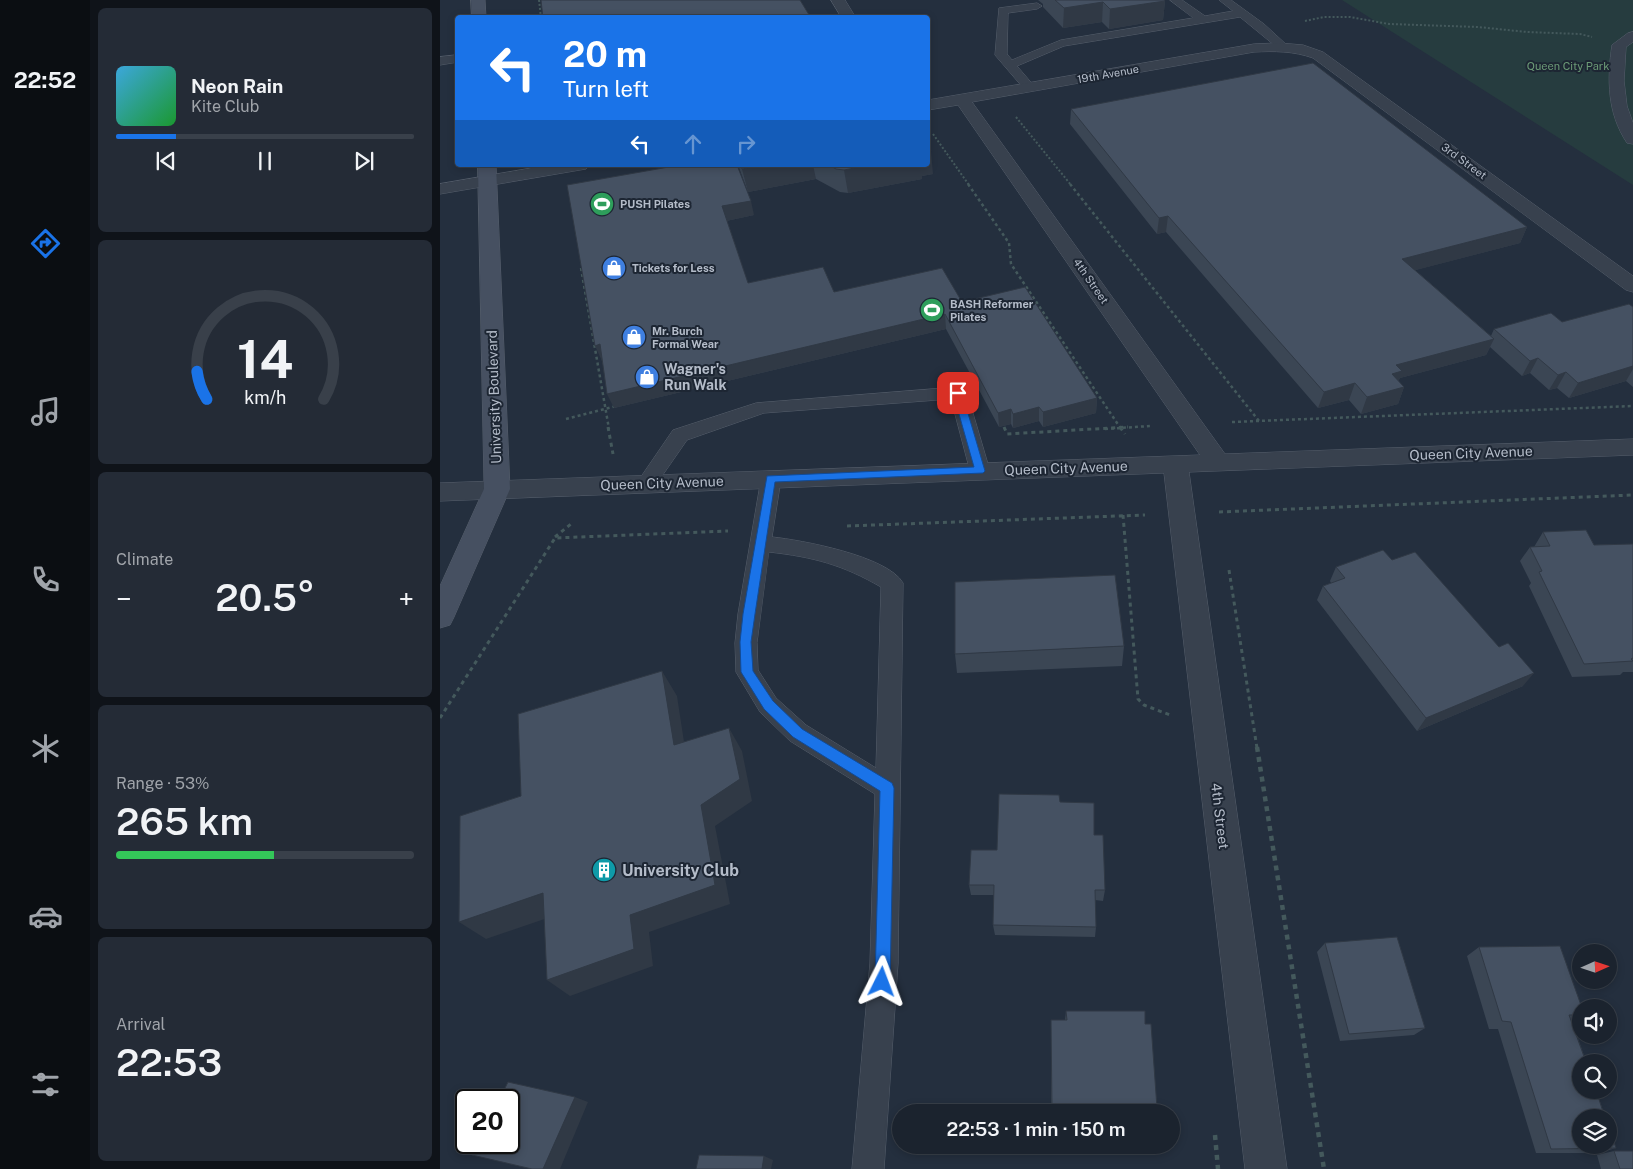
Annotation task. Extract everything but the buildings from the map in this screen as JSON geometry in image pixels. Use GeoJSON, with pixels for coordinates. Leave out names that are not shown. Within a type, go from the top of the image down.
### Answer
{"type":"FeatureCollection","features":[{"type":"Feature","properties":{"kind":"main road"},"geometry":{"type":"LineString","coordinates":[[478,0],[479,15]]}},
{"type":"Feature","properties":{"kind":"main road","name":"University Boulevard"},"geometry":{"type":"LineString","coordinates":[[440,617],[497,490],[488,173]]}},
{"type":"Feature","properties":{"kind":"street"},"geometry":{"type":"LineString","coordinates":[[838,0],[847,15]]}},
{"type":"Feature","properties":{"kind":"street"},"geometry":{"type":"LineString","coordinates":[[1633,36],[1619,45],[1616,68],[1621,113],[1633,139]]}},
{"type":"Feature","properties":{"kind":"street","name":"19th Avenue"},"geometry":{"type":"LineString","coordinates":[[930,105],[1254,48],[1292,48]]}},
{"type":"Feature","properties":{"kind":"street","name":"3rd Street"},"geometry":{"type":"LineString","coordinates":[[1292,48],[1318,55],[1633,286]]}},
{"type":"Feature","properties":{"kind":"street","name":"4th Street"},"geometry":{"type":"LineString","coordinates":[[962,99],[1220,463]]}},
{"type":"Feature","properties":{"kind":"street"},"geometry":{"type":"LineString","coordinates":[[440,189],[488,173],[557,167]]}},
{"type":"Feature","properties":{"kind":"street","name":"Queen City Avenue"},"geometry":{"type":"LineString","coordinates":[[440,492],[1633,447]]}},
{"type":"Feature","properties":{"kind":"street","name":"4th Street"},"geometry":{"type":"LineString","coordinates":[[1160,464],[1182,513],[1266,1169]]}},
{"type":"Feature","properties":{"kind":"lane"},"geometry":{"type":"LineString","coordinates":[[1175,0],[1202,20]]}},
{"type":"Feature","properties":{"kind":"lane"},"geometry":{"type":"LineString","coordinates":[[1224,0],[1292,48]]}},
{"type":"Feature","properties":{"kind":"lane"},"geometry":{"type":"LineString","coordinates":[[1029,88],[1001,55],[1003,10],[1037,6]]}},
{"type":"Feature","properties":{"kind":"lane"},"geometry":{"type":"LineString","coordinates":[[1011,65],[1061,43],[1242,13]]}},
{"type":"Feature","properties":{"kind":"lane"},"geometry":{"type":"LineString","coordinates":[[440,61],[455,58]]}},
{"type":"Feature","properties":{"kind":"lane"},"geometry":{"type":"LineString","coordinates":[[646,484],[680,435],[762,407],[958,393],[980,471]]}},
{"type":"Feature","properties":{"kind":"lane"},"geometry":{"type":"LineString","coordinates":[[771,479],[746,642],[747,672],[768,705],[798,733],[887,788]]}},
{"type":"Feature","properties":{"kind":"lane"},"geometry":{"type":"LineString","coordinates":[[762,536],[790,546],[832,555],[863,566],[892,583],[884,963],[868,1169]]}},
{"type":"Feature","properties":{"kind":"path"},"geometry":{"type":"LineString","coordinates":[[539,0],[542,15]]}},
{"type":"Feature","properties":{"kind":"path"},"geometry":{"type":"LineString","coordinates":[[1292,48],[1301,40],[1289,31],[1300,23],[1324,17],[1350,17],[1389,24],[1434,27],[1478,27],[1527,32],[1580,34],[1619,45]]}},
{"type":"Feature","properties":{"kind":"path"},"geometry":{"type":"LineString","coordinates":[[998,93],[1260,421]]}},
{"type":"Feature","properties":{"kind":"path"},"geometry":{"type":"LineString","coordinates":[[930,125],[974,117]]}},
{"type":"Feature","properties":{"kind":"path"},"geometry":{"type":"LineString","coordinates":[[930,128],[1009,243],[1011,264],[1121,428],[1160,464]]}},
{"type":"Feature","properties":{"kind":"path"},"geometry":{"type":"LineString","coordinates":[[581,267],[604,408],[615,462]]}},
{"type":"Feature","properties":{"kind":"path"},"geometry":{"type":"LineString","coordinates":[[566,419],[624,404]]}},
{"type":"Feature","properties":{"kind":"path"},"geometry":{"type":"LineString","coordinates":[[1003,426],[1007,434],[1191,424],[1633,406]]}},
{"type":"Feature","properties":{"kind":"path"},"geometry":{"type":"LineString","coordinates":[[1220,463],[1217,491],[1222,522]]}},
{"type":"Feature","properties":{"kind":"path"},"geometry":{"type":"LineString","coordinates":[[841,526],[1633,495]]}},
{"type":"Feature","properties":{"kind":"path"},"geometry":{"type":"LineString","coordinates":[[1123,516],[1138,699],[1144,705],[1170,715],[1175,720]]}},
{"type":"Feature","properties":{"kind":"path"},"geometry":{"type":"LineString","coordinates":[[440,718],[555,538],[571,524]]}},
{"type":"Feature","properties":{"kind":"path"},"geometry":{"type":"LineString","coordinates":[[555,538],[762,536]]}},
{"type":"Feature","properties":{"kind":"path"},"geometry":{"type":"LineString","coordinates":[[1228,561],[1324,1169]]}},
{"type":"Feature","properties":{"kind":"path"},"geometry":{"type":"LineString","coordinates":[[1214,1130],[1218,1169]]}},
{"type":"Feature","properties":{"kind":"green space","name":"Queen City Park"},"geometry":{"type":"Polygon","coordinates":[[[1342,0],[1633,0],[1633,185],[1342,0]]]}},
{"type":"Feature","properties":{"kind":"place","name":"PUSH Pilates"},"geometry":{"type":"Point","coordinates":[602,204]}},
{"type":"Feature","properties":{"kind":"place","name":"Tickets for Less"},"geometry":{"type":"Point","coordinates":[614,268]}},
{"type":"Feature","properties":{"kind":"place","name":"BASH Reformer Pilates"},"geometry":{"type":"Point","coordinates":[932,310]}},
{"type":"Feature","properties":{"kind":"place","name":"Mr. Burch Formal Wear"},"geometry":{"type":"Point","coordinates":[634,337]}},
{"type":"Feature","properties":{"kind":"place","name":"Wagner's Run Walk"},"geometry":{"type":"Point","coordinates":[647,377]}},
{"type":"Feature","properties":{"kind":"place","name":"University Club"},"geometry":{"type":"Point","coordinates":[604,870]}},
{"type":"Feature","properties":{"kind":"route"},"geometry":{"type":"LineString","coordinates":[[882,982],[884,963],[887,788],[798,733],[768,705],[747,672],[746,642],[749,614],[771,479],[980,471],[958,393]]}}]}
